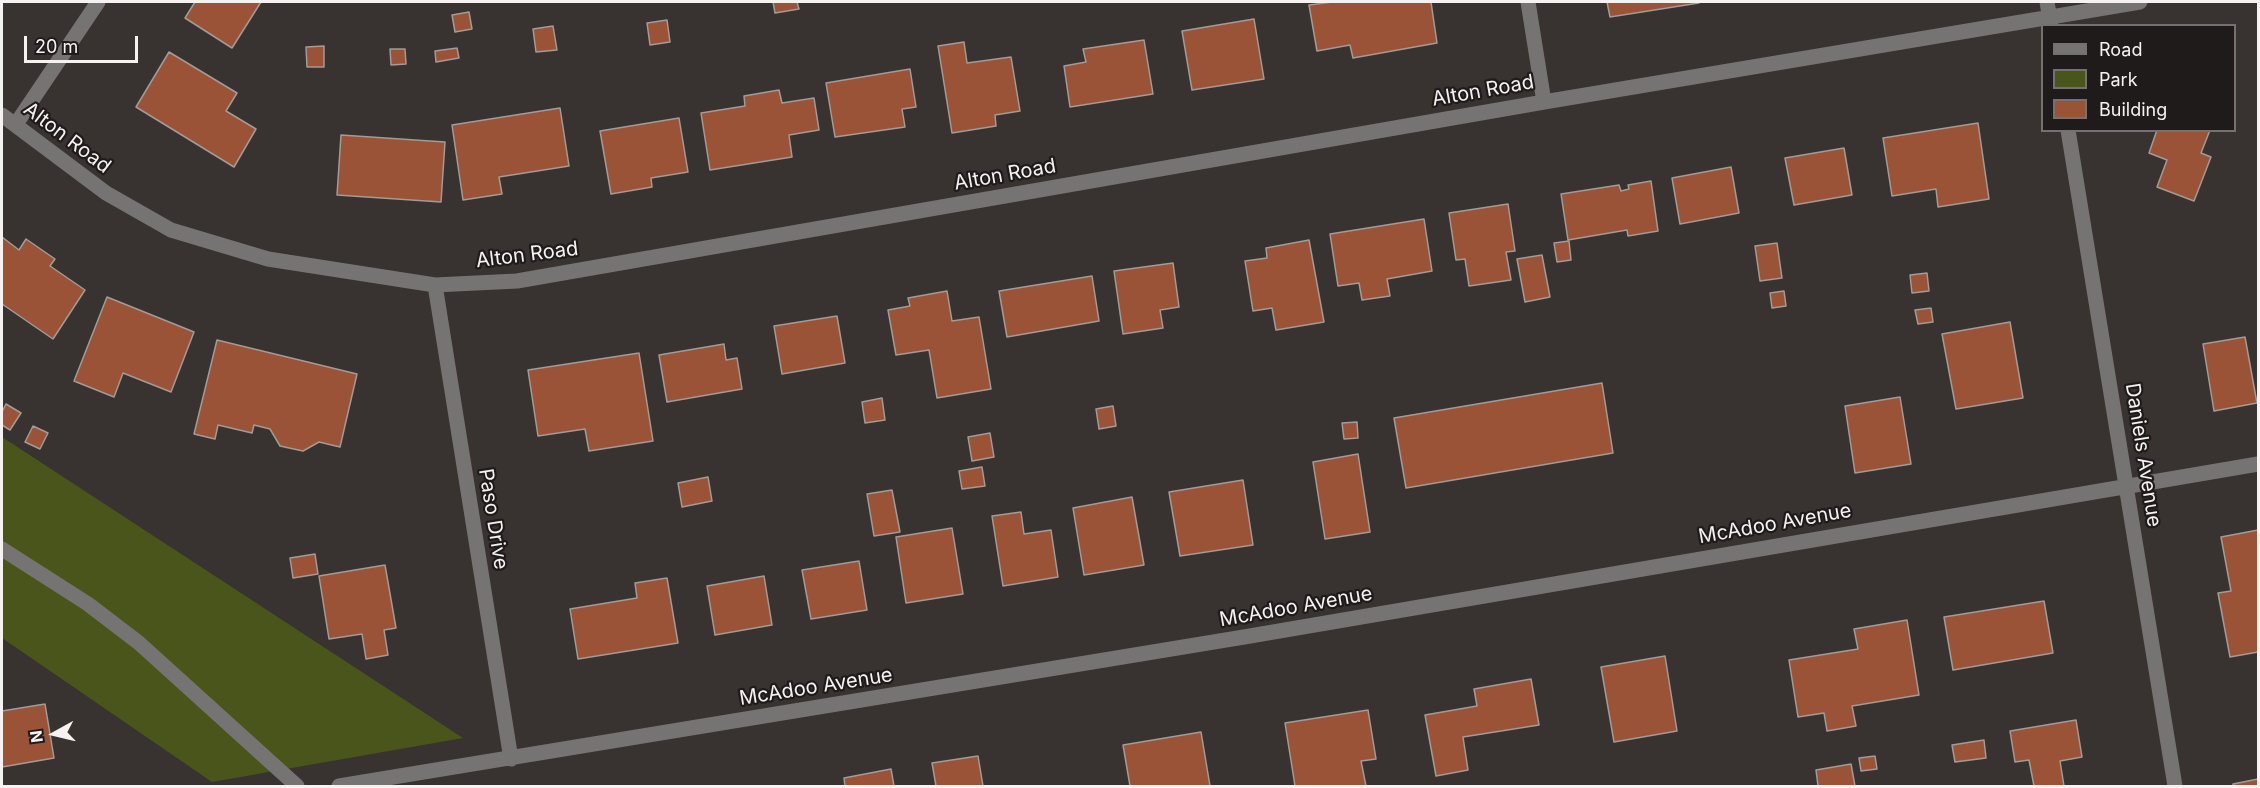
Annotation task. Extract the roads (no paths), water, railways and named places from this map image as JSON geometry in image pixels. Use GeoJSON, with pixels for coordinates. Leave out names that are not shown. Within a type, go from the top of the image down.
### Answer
{"type":"FeatureCollection","features":[{"type":"Feature","properties":{"kind":"street"},"geometry":{"type":"LineString","coordinates":[[16,124],[98,2]]}},
{"type":"Feature","properties":{"kind":"street"},"geometry":{"type":"LineString","coordinates":[[1528,2],[1544,102]]}},
{"type":"Feature","properties":{"kind":"street"},"geometry":{"type":"LineString","coordinates":[[2047,2],[2050,22]]}},
{"type":"Feature","properties":{"kind":"street","name":"Alton Road"},"geometry":{"type":"LineString","coordinates":[[2,115],[106,193],[171,230],[268,259],[435,285],[517,281],[1544,102],[2050,22],[2140,2]]}},
{"type":"Feature","properties":{"kind":"street","name":"Daniels Avenue"},"geometry":{"type":"LineString","coordinates":[[2068,132],[2175,786]]}},
{"type":"Feature","properties":{"kind":"street","name":"Paso Drive"},"geometry":{"type":"LineString","coordinates":[[435,285],[511,759]]}},
{"type":"Feature","properties":{"kind":"street","name":"McAdoo Avenue"},"geometry":{"type":"LineString","coordinates":[[339,786],[384,784],[511,759],[2259,464]]}},
{"type":"Feature","properties":{"kind":"street"},"geometry":{"type":"LineString","coordinates":[[2,549],[88,604],[139,643],[297,786]]}}]}
